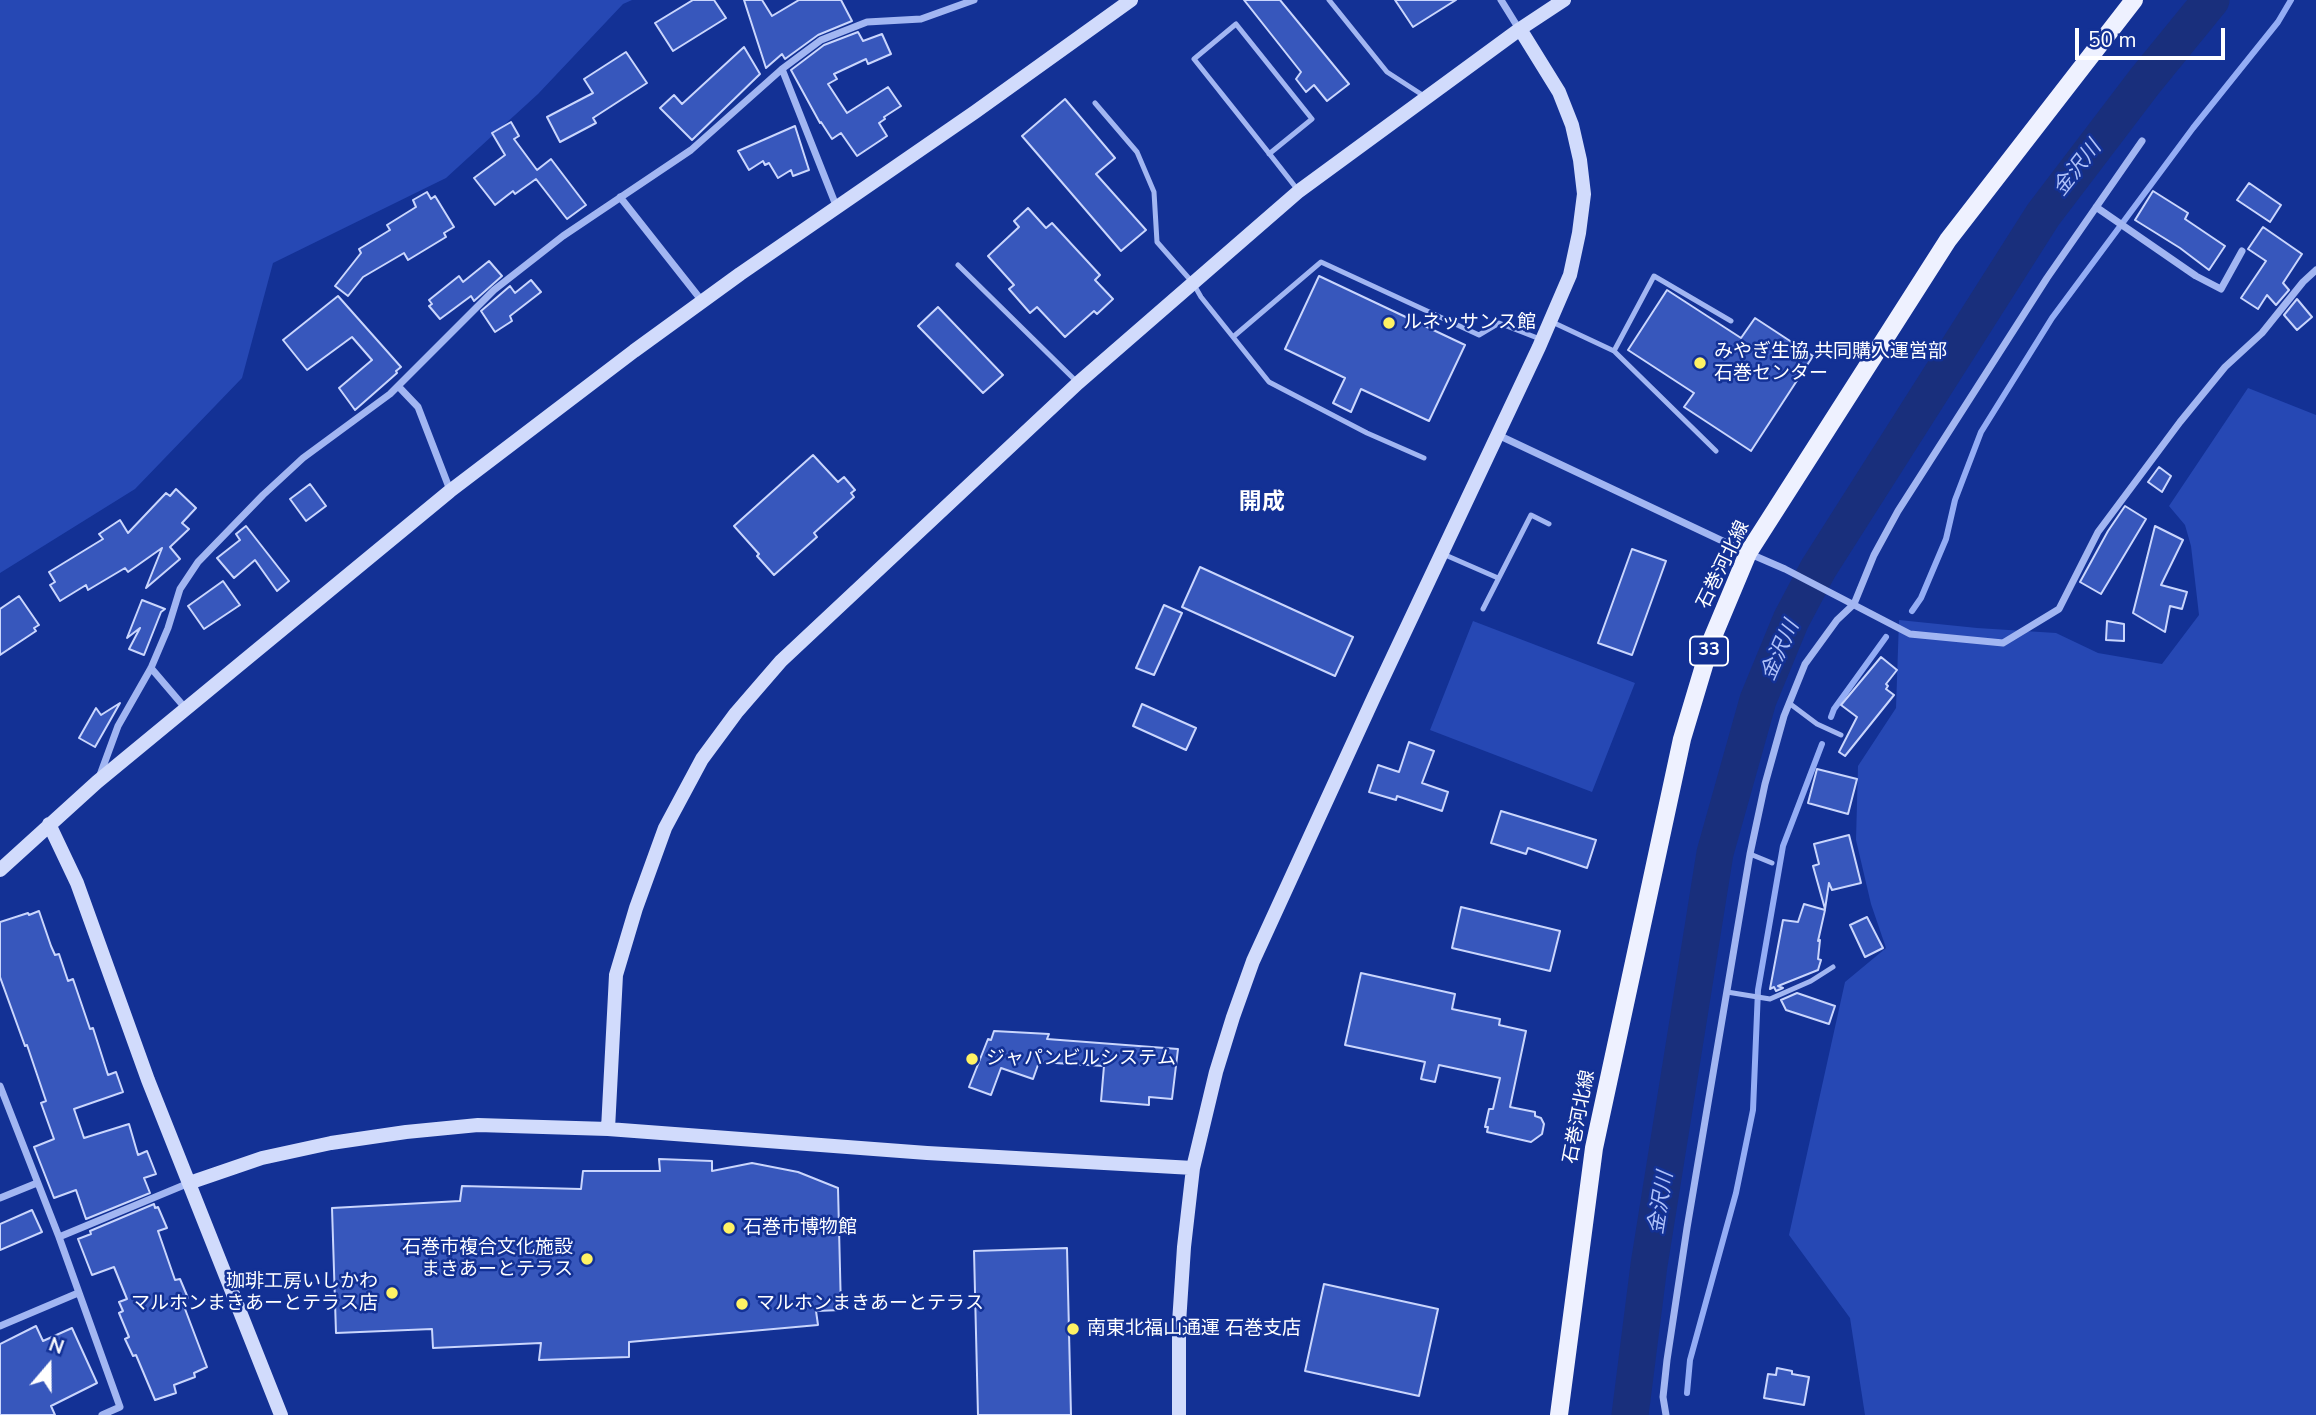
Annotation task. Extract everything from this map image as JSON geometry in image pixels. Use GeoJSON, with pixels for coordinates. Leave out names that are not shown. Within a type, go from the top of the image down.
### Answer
{"type":"FeatureCollection","features":[{"type":"Feature","properties":{"kind":"main road","name":"石巻河北線"},"geometry":{"type":"LineString","coordinates":[[1559,1415],[1594,1148],[1682,739],[1712,639],[1748,553],[1948,240],[2134,0]]}},
{"type":"Feature","properties":{"kind":"street"},"geometry":{"type":"LineString","coordinates":[[97,782],[118,726],[151,668],[168,628],[180,589],[198,562],[303,458],[367,414],[494,290],[563,236],[691,150],[782,69],[821,40],[867,22],[921,19],[974,0]]}},
{"type":"Feature","properties":{"kind":"street"},"geometry":{"type":"LineString","coordinates":[[0,870],[97,782],[450,491],[702,301],[1131,0]]}},
{"type":"Feature","properties":{"kind":"street"},"geometry":{"type":"LineString","coordinates":[[1179,1415],[1179,1323],[1193,1168],[1216,1072],[1254,961],[1570,275],[1584,194],[1572,125],[1559,92],[1501,0]]}},
{"type":"Feature","properties":{"kind":"street"},"geometry":{"type":"LineString","coordinates":[[608,1129],[616,975],[636,908],[665,828],[702,759],[736,713],[780,662],[1078,383],[1299,191],[1520,29],[1564,0]]}},
{"type":"Feature","properties":{"kind":"street"},"geometry":{"type":"LineString","coordinates":[[782,69],[837,208]]}},
{"type":"Feature","properties":{"kind":"street"},"geometry":{"type":"LineString","coordinates":[[1666,1415],[1663,1397],[1667,1360],[1750,854],[1765,784],[1789,703],[1805,664],[1837,620],[1854,604],[1874,555],[1898,511],[2047,278],[2142,141]]}},
{"type":"Feature","properties":{"kind":"street"},"geometry":{"type":"LineString","coordinates":[[620,197],[702,301]]}},
{"type":"Feature","properties":{"kind":"street"},"geometry":{"type":"LineString","coordinates":[[2096,206],[2196,276],[2221,289],[2242,251]]}},
{"type":"Feature","properties":{"kind":"street"},"geometry":{"type":"LineString","coordinates":[[1498,435],[1786,569],[1910,634],[2003,643],[2059,609],[2098,532],[2180,422],[2225,367],[2262,333],[2316,270]]}},
{"type":"Feature","properties":{"kind":"street"},"geometry":{"type":"LineString","coordinates":[[398,386],[418,407],[450,491]]}},
{"type":"Feature","properties":{"kind":"street"},"geometry":{"type":"LineString","coordinates":[[151,668],[186,709]]}},
{"type":"Feature","properties":{"kind":"street"},"geometry":{"type":"LineString","coordinates":[[49,824],[77,883],[148,1080],[281,1415]]}},
{"type":"Feature","properties":{"kind":"street"},"geometry":{"type":"LineString","coordinates":[[0,1086],[59,1237],[120,1407],[102,1415]]}},
{"type":"Feature","properties":{"kind":"street"},"geometry":{"type":"LineString","coordinates":[[59,1237],[189,1183],[262,1158],[331,1143],[478,1125],[608,1129],[927,1153],[1193,1168]]}},
{"type":"Feature","properties":{"kind":"street"},"geometry":{"type":"LineString","coordinates":[[0,1198],[37,1183]]}},
{"type":"Feature","properties":{"kind":"street"},"geometry":{"type":"LineString","coordinates":[[0,1326],[78,1293]]}},
{"type":"Feature","properties":{"kind":"lane"},"geometry":{"type":"LineString","coordinates":[[1329,0],[1387,72],[1426,98]]}},
{"type":"Feature","properties":{"kind":"lane"},"geometry":{"type":"LineString","coordinates":[[1269,153],[1312,119],[1236,24],[1194,59],[1299,191]]}},
{"type":"Feature","properties":{"kind":"lane"},"geometry":{"type":"LineString","coordinates":[[1095,103],[1138,152],[1154,192],[1157,242],[1194,283],[1201,297],[1269,382],[1367,433],[1424,458]]}},
{"type":"Feature","properties":{"kind":"lane"},"geometry":{"type":"LineString","coordinates":[[1233,337],[1321,262],[1479,335],[1499,323],[1542,340]]}},
{"type":"Feature","properties":{"kind":"lane"},"geometry":{"type":"LineString","coordinates":[[958,265],[1078,383]]}},
{"type":"Feature","properties":{"kind":"lane"},"geometry":{"type":"LineString","coordinates":[[1614,351],[1654,276],[1731,321]]}},
{"type":"Feature","properties":{"kind":"lane"},"geometry":{"type":"LineString","coordinates":[[1550,321],[1614,351],[1716,451]]}},
{"type":"Feature","properties":{"kind":"lane"},"geometry":{"type":"LineString","coordinates":[[1483,609],[1531,516],[1549,524]]}},
{"type":"Feature","properties":{"kind":"lane"},"geometry":{"type":"LineString","coordinates":[[1442,554],[1498,578]]}},
{"type":"Feature","properties":{"kind":"lane"},"geometry":{"type":"LineString","coordinates":[[1789,703],[1817,724],[1841,735]]}},
{"type":"Feature","properties":{"kind":"lane"},"geometry":{"type":"LineString","coordinates":[[1750,854],[1772,863]]}},
{"type":"Feature","properties":{"kind":"lane"},"geometry":{"type":"LineString","coordinates":[[1727,992],[1770,999],[1811,981],[1833,967]]}},
{"type":"Feature","properties":{"kind":"shaded area"},"geometry":{"type":"Polygon","coordinates":[[[0,0],[632,0],[623,4],[538,94],[446,178],[273,263],[242,378],[135,489],[0,573],[0,0]]]}},
{"type":"Feature","properties":{"kind":"shaded area"},"geometry":{"type":"Polygon","coordinates":[[[2248,388],[2316,415],[2316,1415],[1865,1415],[1850,1318],[1789,1235],[1845,982],[1886,948],[1871,904],[1856,840],[1858,766],[1896,708],[1899,620],[2056,633],[2098,653],[2162,664],[2199,615],[2191,546],[2185,525],[2169,506],[2248,388]]]}},
{"type":"Feature","properties":{"kind":"shaded area"},"geometry":{"type":"Polygon","coordinates":[[[1473,621],[1635,683],[1592,792],[1430,730],[1473,621]]]}},
{"type":"Feature","properties":{"kind":"building"},"geometry":{"type":"Polygon","coordinates":[[[693,0],[714,0],[726,18],[673,51],[655,23],[693,0]]]}},
{"type":"Feature","properties":{"kind":"building"},"geometry":{"type":"Polygon","coordinates":[[[744,0],[762,0],[772,16],[799,0],[841,0],[852,21],[818,35],[785,59],[782,54],[766,68],[744,0]]]}},
{"type":"Feature","properties":{"kind":"building"},"geometry":{"type":"Polygon","coordinates":[[[1244,0],[1280,0],[1349,84],[1327,101],[1314,85],[1306,92],[1296,79],[1301,72],[1244,0]]]}},
{"type":"Feature","properties":{"kind":"building"},"geometry":{"type":"Polygon","coordinates":[[[1395,0],[1456,0],[1413,27],[1395,0]]]}},
{"type":"Feature","properties":{"kind":"building"},"geometry":{"type":"Polygon","coordinates":[[[858,32],[863,41],[882,34],[891,54],[868,64],[866,59],[834,74],[837,79],[828,84],[847,113],[888,87],[901,106],[879,123],[887,136],[857,156],[841,133],[832,139],[820,123],[791,70],[824,45],[858,32]]]}},
{"type":"Feature","properties":{"kind":"building"},"geometry":{"type":"Polygon","coordinates":[[[744,47],[760,74],[692,140],[660,108],[674,95],[682,104],[744,47]]]}},
{"type":"Feature","properties":{"kind":"building"},"geometry":{"type":"Polygon","coordinates":[[[626,52],[647,83],[593,118],[596,123],[560,142],[547,117],[593,93],[584,79],[626,52]]]}},
{"type":"Feature","properties":{"kind":"building"},"geometry":{"type":"Polygon","coordinates":[[[1065,99],[1115,158],[1096,174],[1146,230],[1121,251],[1022,136],[1065,99]]]}},
{"type":"Feature","properties":{"kind":"building"},"geometry":{"type":"Polygon","coordinates":[[[511,122],[519,136],[514,139],[537,170],[551,159],[586,205],[567,219],[536,179],[515,194],[513,191],[495,205],[474,178],[505,155],[492,133],[511,122]]]}},
{"type":"Feature","properties":{"kind":"building"},"geometry":{"type":"Polygon","coordinates":[[[795,126],[809,170],[793,176],[791,170],[778,178],[769,163],[765,165],[763,161],[749,170],[738,151],[795,126]]]}},
{"type":"Feature","properties":{"kind":"building"},"geometry":{"type":"Polygon","coordinates":[[[2249,183],[2281,205],[2270,222],[2237,200],[2249,183]]]}},
{"type":"Feature","properties":{"kind":"building"},"geometry":{"type":"Polygon","coordinates":[[[2153,191],[2188,213],[2185,219],[2225,246],[2209,270],[2135,220],[2153,191]]]}},
{"type":"Feature","properties":{"kind":"building"},"geometry":{"type":"Polygon","coordinates":[[[427,192],[431,199],[435,196],[454,227],[444,233],[446,237],[408,260],[404,253],[363,277],[348,296],[335,286],[361,253],[359,249],[390,230],[387,225],[416,207],[413,200],[427,192]]]}},
{"type":"Feature","properties":{"kind":"building"},"geometry":{"type":"Polygon","coordinates":[[[1028,208],[1046,228],[1052,223],[1100,275],[1095,280],[1113,299],[1097,314],[1094,311],[1065,337],[1037,307],[1030,313],[1009,289],[1014,285],[988,256],[1019,227],[1014,221],[1028,208]]]}},
{"type":"Feature","properties":{"kind":"building"},"geometry":{"type":"Polygon","coordinates":[[[2263,227],[2302,254],[2283,283],[2289,290],[2276,305],[2267,295],[2258,309],[2241,298],[2266,261],[2248,249],[2263,227]]]}},
{"type":"Feature","properties":{"kind":"building"},"geometry":{"type":"Polygon","coordinates":[[[489,261],[502,276],[474,301],[471,296],[440,319],[429,306],[432,304],[429,300],[459,276],[463,282],[489,261]]]}},
{"type":"Feature","properties":{"kind":"building"},"geometry":{"type":"Polygon","coordinates":[[[1319,276],[1465,345],[1429,421],[1361,389],[1351,412],[1333,403],[1345,378],[1285,349],[1319,276]]]}},
{"type":"Feature","properties":{"kind":"building"},"geometry":{"type":"Polygon","coordinates":[[[531,280],[541,292],[510,316],[512,321],[495,332],[481,311],[510,286],[515,293],[531,280]]]}},
{"type":"Feature","properties":{"kind":"building"},"geometry":{"type":"Polygon","coordinates":[[[1667,290],[1741,338],[1755,318],[1813,356],[1751,451],[1684,407],[1694,393],[1628,350],[1667,290]]]}},
{"type":"Feature","properties":{"kind":"building"},"geometry":{"type":"Polygon","coordinates":[[[338,296],[401,367],[355,410],[339,388],[372,360],[352,337],[307,370],[283,340],[338,296]]]}},
{"type":"Feature","properties":{"kind":"building"},"geometry":{"type":"Polygon","coordinates":[[[2297,299],[2312,317],[2297,330],[2284,315],[2297,299]]]}},
{"type":"Feature","properties":{"kind":"building"},"geometry":{"type":"Polygon","coordinates":[[[938,307],[1003,375],[983,393],[918,326],[938,307]]]}},
{"type":"Feature","properties":{"kind":"building"},"geometry":{"type":"Polygon","coordinates":[[[813,455],[838,482],[844,477],[855,490],[851,493],[854,497],[814,533],[817,537],[774,575],[734,526],[813,455]]]}},
{"type":"Feature","properties":{"kind":"building"},"geometry":{"type":"Polygon","coordinates":[[[2159,467],[2171,476],[2162,492],[2148,482],[2159,467]]]}},
{"type":"Feature","properties":{"kind":"building"},"geometry":{"type":"Polygon","coordinates":[[[310,484],[326,506],[306,521],[290,499],[310,484]]]}},
{"type":"Feature","properties":{"kind":"building"},"geometry":{"type":"Polygon","coordinates":[[[176,489],[196,508],[182,523],[189,529],[170,547],[180,559],[146,588],[162,548],[128,572],[125,568],[88,590],[86,585],[60,601],[50,585],[55,582],[49,572],[103,539],[99,534],[120,520],[128,533],[166,493],[170,496],[176,489]]]}},
{"type":"Feature","properties":{"kind":"building"},"geometry":{"type":"Polygon","coordinates":[[[2125,506],[2146,519],[2101,594],[2080,582],[2125,506]]]}},
{"type":"Feature","properties":{"kind":"building"},"geometry":{"type":"Polygon","coordinates":[[[246,526],[289,581],[277,591],[255,560],[234,578],[217,558],[240,540],[236,534],[246,526]]]}},
{"type":"Feature","properties":{"kind":"building"},"geometry":{"type":"Polygon","coordinates":[[[2155,526],[2183,540],[2161,585],[2187,592],[2182,609],[2170,606],[2165,632],[2133,613],[2155,526]]]}},
{"type":"Feature","properties":{"kind":"building"},"geometry":{"type":"Polygon","coordinates":[[[1632,549],[1666,561],[1632,655],[1598,643],[1632,549]]]}},
{"type":"Feature","properties":{"kind":"building"},"geometry":{"type":"Polygon","coordinates":[[[1200,567],[1353,637],[1335,676],[1182,607],[1200,567]]]}},
{"type":"Feature","properties":{"kind":"building"},"geometry":{"type":"Polygon","coordinates":[[[223,581],[240,605],[204,629],[188,606],[223,581]]]}},
{"type":"Feature","properties":{"kind":"building"},"geometry":{"type":"Polygon","coordinates":[[[19,596],[39,625],[34,628],[36,631],[0,655],[0,609],[19,596]]]}},
{"type":"Feature","properties":{"kind":"building"},"geometry":{"type":"Polygon","coordinates":[[[142,600],[165,609],[161,612],[144,655],[129,649],[140,628],[127,638],[142,600]]]}},
{"type":"Feature","properties":{"kind":"building"},"geometry":{"type":"Polygon","coordinates":[[[1164,605],[1182,613],[1154,675],[1136,668],[1164,605]]]}},
{"type":"Feature","properties":{"kind":"building"},"geometry":{"type":"Polygon","coordinates":[[[2107,621],[2124,624],[2124,641],[2106,640],[2107,621]]]}},
{"type":"Feature","properties":{"kind":"building"},"geometry":{"type":"Polygon","coordinates":[[[1881,657],[1897,670],[1886,684],[1886,689],[1894,695],[1845,756],[1839,752],[1857,717],[1841,705],[1881,657]]]}},
{"type":"Feature","properties":{"kind":"building"},"geometry":{"type":"Polygon","coordinates":[[[120,703],[95,747],[79,738],[96,708],[101,715],[120,703]]]}},
{"type":"Feature","properties":{"kind":"building"},"geometry":{"type":"Polygon","coordinates":[[[1142,704],[1196,728],[1186,750],[1133,726],[1142,704]]]}},
{"type":"Feature","properties":{"kind":"building"},"geometry":{"type":"Polygon","coordinates":[[[1409,742],[1434,751],[1422,783],[1448,792],[1442,811],[1397,796],[1396,800],[1369,792],[1378,765],[1399,772],[1409,742]]]}},
{"type":"Feature","properties":{"kind":"building"},"geometry":{"type":"Polygon","coordinates":[[[1817,769],[1857,779],[1848,814],[1808,803],[1817,769]]]}},
{"type":"Feature","properties":{"kind":"building"},"geometry":{"type":"Polygon","coordinates":[[[1501,811],[1596,840],[1587,868],[1528,848],[1526,854],[1491,843],[1501,811]]]}},
{"type":"Feature","properties":{"kind":"building"},"geometry":{"type":"Polygon","coordinates":[[[1849,835],[1861,883],[1832,890],[1829,883],[1825,909],[1813,866],[1819,864],[1814,844],[1849,835]]]}},
{"type":"Feature","properties":{"kind":"building"},"geometry":{"type":"Polygon","coordinates":[[[1804,904],[1825,910],[1818,941],[1820,940],[1818,959],[1821,960],[1818,970],[1778,986],[1783,988],[1776,991],[1774,987],[1770,989],[1783,920],[1798,922],[1804,904]]]}},
{"type":"Feature","properties":{"kind":"building"},"geometry":{"type":"Polygon","coordinates":[[[1461,907],[1560,931],[1550,971],[1452,948],[1461,907]]]}},
{"type":"Feature","properties":{"kind":"building"},"geometry":{"type":"Polygon","coordinates":[[[39,911],[51,946],[55,955],[59,954],[68,981],[73,979],[108,1075],[116,1072],[123,1092],[74,1109],[84,1138],[129,1124],[138,1155],[147,1151],[156,1174],[144,1178],[150,1193],[86,1219],[76,1190],[54,1198],[34,1147],[54,1139],[41,1103],[46,1101],[0,977],[0,922],[39,911]]]}},
{"type":"Feature","properties":{"kind":"building"},"geometry":{"type":"Polygon","coordinates":[[[1867,917],[1883,948],[1865,957],[1850,925],[1867,917]]]}},
{"type":"Feature","properties":{"kind":"building"},"geometry":{"type":"Polygon","coordinates":[[[1361,973],[1455,994],[1452,1009],[1500,1019],[1499,1025],[1526,1031],[1510,1107],[1535,1112],[1535,1116],[1541,1118],[1544,1124],[1542,1134],[1531,1142],[1487,1132],[1488,1127],[1485,1127],[1489,1109],[1493,1109],[1500,1078],[1439,1065],[1435,1082],[1421,1079],[1425,1062],[1345,1045],[1361,973]]]}},
{"type":"Feature","properties":{"kind":"building"},"geometry":{"type":"Polygon","coordinates":[[[1797,993],[1835,1006],[1829,1024],[1786,1010],[1781,1000],[1797,993]]]}},
{"type":"Feature","properties":{"kind":"building"},"geometry":{"type":"Polygon","coordinates":[[[994,1031],[1049,1034],[1047,1039],[1178,1049],[1172,1099],[1149,1097],[1149,1105],[1101,1101],[1104,1066],[1039,1062],[1033,1079],[1001,1068],[991,1095],[969,1087],[988,1039],[991,1040],[994,1031]]]}},
{"type":"Feature","properties":{"kind":"building","name":"石巻市複合文化施設 まきあーとテラス"},"geometry":{"type":"Polygon","coordinates":[[[659,1159],[712,1161],[712,1171],[752,1163],[798,1172],[838,1188],[841,1310],[816,1311],[818,1325],[629,1342],[629,1357],[539,1360],[541,1343],[433,1348],[432,1329],[336,1333],[332,1208],[460,1201],[462,1186],[581,1189],[583,1171],[660,1171],[659,1159]]]}},
{"type":"Feature","properties":{"kind":"building"},"geometry":{"type":"Polygon","coordinates":[[[154,1204],[167,1228],[158,1231],[175,1280],[180,1279],[188,1298],[182,1301],[207,1367],[194,1373],[195,1377],[174,1385],[176,1393],[155,1400],[136,1355],[133,1356],[125,1339],[129,1337],[119,1313],[123,1311],[119,1302],[127,1299],[114,1267],[92,1275],[78,1239],[91,1234],[90,1231],[154,1204]]]}},
{"type":"Feature","properties":{"kind":"building"},"geometry":{"type":"Polygon","coordinates":[[[32,1210],[42,1232],[0,1250],[0,1224],[32,1210]]]}},
{"type":"Feature","properties":{"kind":"building"},"geometry":{"type":"Polygon","coordinates":[[[1067,1248],[1071,1415],[978,1415],[974,1251],[1067,1248]]]}},
{"type":"Feature","properties":{"kind":"building"},"geometry":{"type":"Polygon","coordinates":[[[1324,1284],[1438,1309],[1419,1396],[1305,1371],[1324,1284]]]}},
{"type":"Feature","properties":{"kind":"building"},"geometry":{"type":"Polygon","coordinates":[[[36,1326],[43,1341],[72,1328],[97,1383],[51,1406],[55,1415],[0,1415],[0,1344],[36,1326]]]}},
{"type":"Feature","properties":{"kind":"building"},"geometry":{"type":"Polygon","coordinates":[[[1777,1368],[1809,1377],[1804,1405],[1764,1398],[1768,1374],[1776,1375],[1777,1368]]]}},
{"type":"Feature","properties":{"kind":"waterway","name":"金沢川"},"geometry":{"type":"LineString","coordinates":[[1630,1415],[1649,1265],[1715,853],[1758,700],[1791,620],[1818,569],[2043,215],[2145,81],[2211,0]]}},
{"type":"Feature","properties":{"kind":"waterway"},"geometry":{"type":"LineString","coordinates":[[1912,611],[1921,598],[1946,539],[1955,500],[1981,432],[2052,318],[2193,128],[2278,22],[2291,0]]}},
{"type":"Feature","properties":{"kind":"waterway"},"geometry":{"type":"LineString","coordinates":[[1831,717],[1886,637]]}},
{"type":"Feature","properties":{"kind":"waterway"},"geometry":{"type":"LineString","coordinates":[[1687,1393],[1690,1360],[1736,1193],[1753,1110],[1758,990],[1783,846],[1822,744]]}},
{"type":"Feature","properties":{"kind":"place","name":"ルネッサンス館"},"geometry":{"type":"Point","coordinates":[1389,323]}},
{"type":"Feature","properties":{"kind":"place","name":"みやぎ生協 共同購入運営部 石巻センター"},"geometry":{"type":"Point","coordinates":[1700,363]}},
{"type":"Feature","properties":{"kind":"place","name":"ジャパンビルシステム"},"geometry":{"type":"Point","coordinates":[972,1059]}},
{"type":"Feature","properties":{"kind":"place","name":"石巻市博物館"},"geometry":{"type":"Point","coordinates":[729,1228]}},
{"type":"Feature","properties":{"kind":"place","name":"石巻市複合文化施設 まきあーとテラス"},"geometry":{"type":"Point","coordinates":[587,1259]}},
{"type":"Feature","properties":{"kind":"place","name":"珈琲工房いしかわ マルホンまきあーとテラス店"},"geometry":{"type":"Point","coordinates":[392,1293]}},
{"type":"Feature","properties":{"kind":"place","name":"マルホンまきあーとテラス"},"geometry":{"type":"Point","coordinates":[742,1304]}},
{"type":"Feature","properties":{"kind":"place","name":"南東北福山通運 石巻支店"},"geometry":{"type":"Point","coordinates":[1073,1329]}},
{"type":"Feature","properties":{"kind":"district","name":"開成"},"geometry":{"type":"Point","coordinates":[1262,503]}}]}
